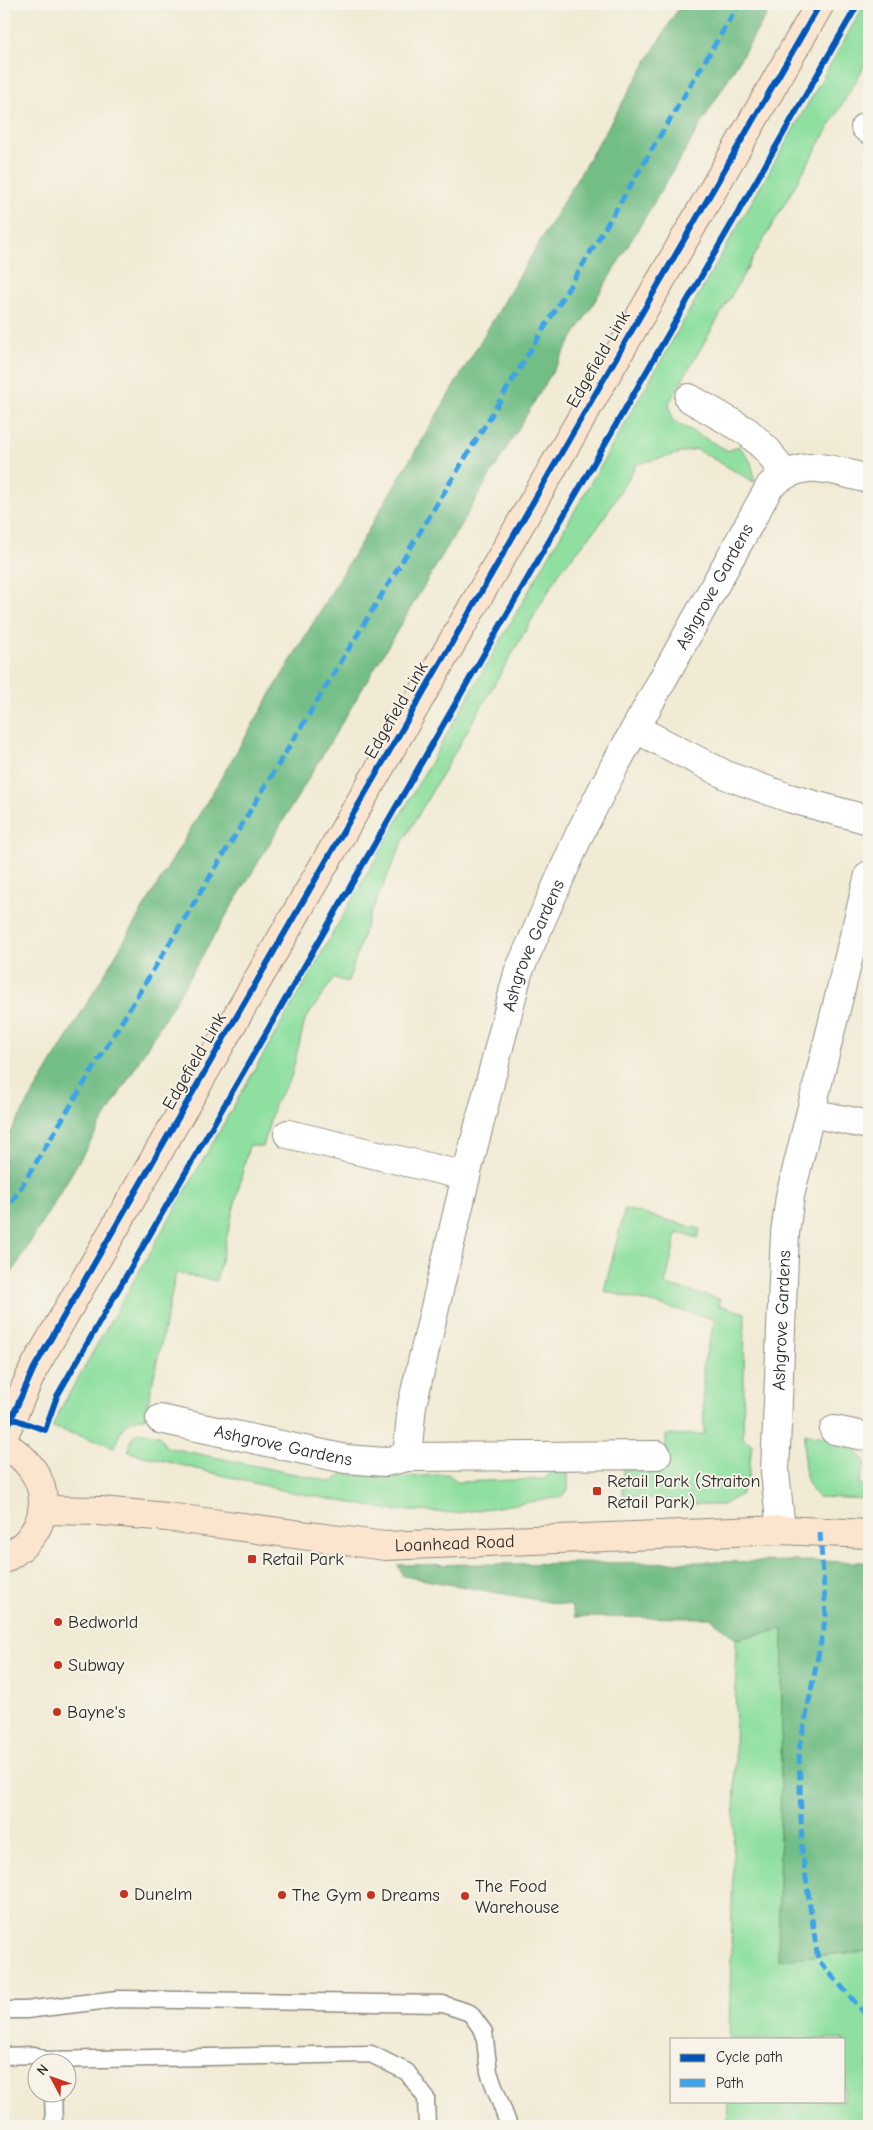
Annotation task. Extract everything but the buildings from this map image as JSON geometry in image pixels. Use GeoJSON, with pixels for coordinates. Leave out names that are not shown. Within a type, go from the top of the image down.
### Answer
{"type":"FeatureCollection","features":[{"type":"Feature","properties":{"kind":"street","name":"Edgefield Link"},"geometry":{"type":"LineString","coordinates":[[4,1435],[34,1368],[820,4]]}},
{"type":"Feature","properties":{"kind":"street"},"geometry":{"type":"LineString","coordinates":[[689,398],[748,432],[768,451],[784,474],[797,469],[816,468],[869,479]]}},
{"type":"Feature","properties":{"kind":"street","name":"Ashgrove Gardens"},"geometry":{"type":"LineString","coordinates":[[407,1457],[412,1404],[466,1176],[518,973],[580,833],[770,486],[784,474]]}},
{"type":"Feature","properties":{"kind":"street"},"geometry":{"type":"LineString","coordinates":[[636,729],[728,776],[789,798],[869,820]]}},
{"type":"Feature","properties":{"kind":"street","name":"Ashgrove Gardens"},"geometry":{"type":"LineString","coordinates":[[781,1530],[775,1472],[785,1232],[790,1196],[869,875]]}},
{"type":"Feature","properties":{"kind":"street"},"geometry":{"type":"LineString","coordinates":[[811,1113],[869,1125]]}},
{"type":"Feature","properties":{"kind":"street"},"geometry":{"type":"LineString","coordinates":[[288,1134],[466,1176]]}},
{"type":"Feature","properties":{"kind":"street","name":"Ashgrove Gardens"},"geometry":{"type":"LineString","coordinates":[[160,1419],[346,1459],[385,1462],[407,1457],[657,1455]]}},
{"type":"Feature","properties":{"kind":"street"},"geometry":{"type":"LineString","coordinates":[[834,1430],[869,1437]]}},
{"type":"Feature","properties":{"kind":"street"},"geometry":{"type":"LineString","coordinates":[[4,1444],[20,1453],[34,1469],[42,1489],[42,1510],[38,1526],[29,1540],[17,1552],[4,1559]]}},
{"type":"Feature","properties":{"kind":"street","name":"Loanhead Road"},"geometry":{"type":"LineString","coordinates":[[42,1510],[100,1511],[167,1517],[386,1546],[781,1530],[869,1534]]}},
{"type":"Feature","properties":{"kind":"lane"},"geometry":{"type":"LineString","coordinates":[[4,2010],[26,2010],[118,1999],[443,2004],[470,2013],[484,2032],[489,2072],[509,2126]]}},
{"type":"Feature","properties":{"kind":"lane"},"geometry":{"type":"LineString","coordinates":[[78,2060],[371,2054],[407,2072],[426,2098],[427,2126]]}},
{"type":"Feature","properties":{"kind":"lane"},"geometry":{"type":"LineString","coordinates":[[4,2056],[28,2055]]}},
{"type":"Feature","properties":{"kind":"lane"},"geometry":{"type":"LineString","coordinates":[[53,2102],[54,2126]]}},
{"type":"Feature","properties":{"kind":"green space"},"geometry":{"type":"Polygon","coordinates":[[[681,4],[773,4],[4,1286],[4,1143],[681,4]]]}},
{"type":"Feature","properties":{"kind":"green space"},"geometry":{"type":"Polygon","coordinates":[[[865,4],[869,4],[869,58],[669,403],[672,420],[728,451],[738,446],[746,454],[750,462],[754,482],[696,449],[637,464],[600,524],[559,573],[402,843],[368,920],[348,982],[334,978],[305,1020],[291,1077],[274,1105],[263,1147],[249,1145],[216,1281],[176,1273],[145,1418],[133,1420],[124,1426],[115,1447],[52,1427],[66,1399],[865,4]]]}},
{"type":"Feature","properties":{"kind":"green space"},"geometry":{"type":"Polygon","coordinates":[[[625,1209],[700,1229],[698,1238],[677,1233],[665,1285],[720,1299],[718,1307],[719,1305],[745,1313],[743,1438],[752,1444],[748,1480],[740,1495],[723,1505],[706,1505],[623,1495],[623,1469],[665,1470],[666,1435],[704,1434],[703,1365],[715,1319],[604,1291],[625,1209]]]}},
{"type":"Feature","properties":{"kind":"green space"},"geometry":{"type":"Polygon","coordinates":[[[137,1432],[159,1435],[166,1447],[333,1482],[343,1474],[395,1478],[448,1474],[458,1482],[544,1479],[554,1469],[568,1469],[568,1490],[561,1497],[458,1513],[390,1510],[286,1491],[128,1452],[133,1436],[137,1432]]]}},
{"type":"Feature","properties":{"kind":"green space"},"geometry":{"type":"Polygon","coordinates":[[[805,1434],[839,1440],[846,1443],[859,1454],[865,1462],[859,1484],[869,1486],[869,1499],[818,1497],[806,1476],[804,1459],[805,1434]]]}},
{"type":"Feature","properties":{"kind":"green space"},"geometry":{"type":"Polygon","coordinates":[[[869,1562],[869,1951],[778,1959],[783,1629],[736,1639],[710,1618],[575,1617],[571,1606],[403,1576],[398,1565],[869,1562]]]}},
{"type":"Feature","properties":{"kind":"green space"},"geometry":{"type":"Polygon","coordinates":[[[783,1629],[778,1959],[869,1951],[869,2126],[727,2126],[728,2102],[846,2102],[846,2038],[729,2038],[736,1639],[783,1629]]]}},
{"type":"Feature","properties":{"kind":"marked path"},"geometry":{"type":"LineString","coordinates":[[4,1215],[596,243],[739,4]]}},
{"type":"Feature","properties":{"kind":"marked path"},"geometry":{"type":"LineString","coordinates":[[820,1532],[826,1616],[799,1751],[802,1851],[818,1960],[869,2018]]}},
{"type":"Feature","properties":{"kind":"cycle path"},"geometry":{"type":"LineString","coordinates":[[4,1435],[34,1368],[820,4]]}},
{"type":"Feature","properties":{"kind":"cycle path"},"geometry":{"type":"LineString","coordinates":[[11,1418],[45,1430],[57,1396],[858,4]]}},
{"type":"Feature","properties":{"kind":"place","name":"Retail Park (Straiton Retail Park)"},"geometry":{"type":"Point","coordinates":[597,1491]}},
{"type":"Feature","properties":{"kind":"place","name":"Retail Park"},"geometry":{"type":"Point","coordinates":[252,1559]}},
{"type":"Feature","properties":{"kind":"place","name":"Bedworld"},"geometry":{"type":"Point","coordinates":[58,1622]}},
{"type":"Feature","properties":{"kind":"place","name":"Subway"},"geometry":{"type":"Point","coordinates":[58,1665]}},
{"type":"Feature","properties":{"kind":"place","name":"Bayne's"},"geometry":{"type":"Point","coordinates":[57,1712]}},
{"type":"Feature","properties":{"kind":"place","name":"Dunelm"},"geometry":{"type":"Point","coordinates":[124,1894]}},
{"type":"Feature","properties":{"kind":"place","name":"The Gym"},"geometry":{"type":"Point","coordinates":[282,1895]}},
{"type":"Feature","properties":{"kind":"place","name":"Dreams"},"geometry":{"type":"Point","coordinates":[371,1895]}},
{"type":"Feature","properties":{"kind":"place","name":"The Food Warehouse"},"geometry":{"type":"Point","coordinates":[465,1896]}}]}
